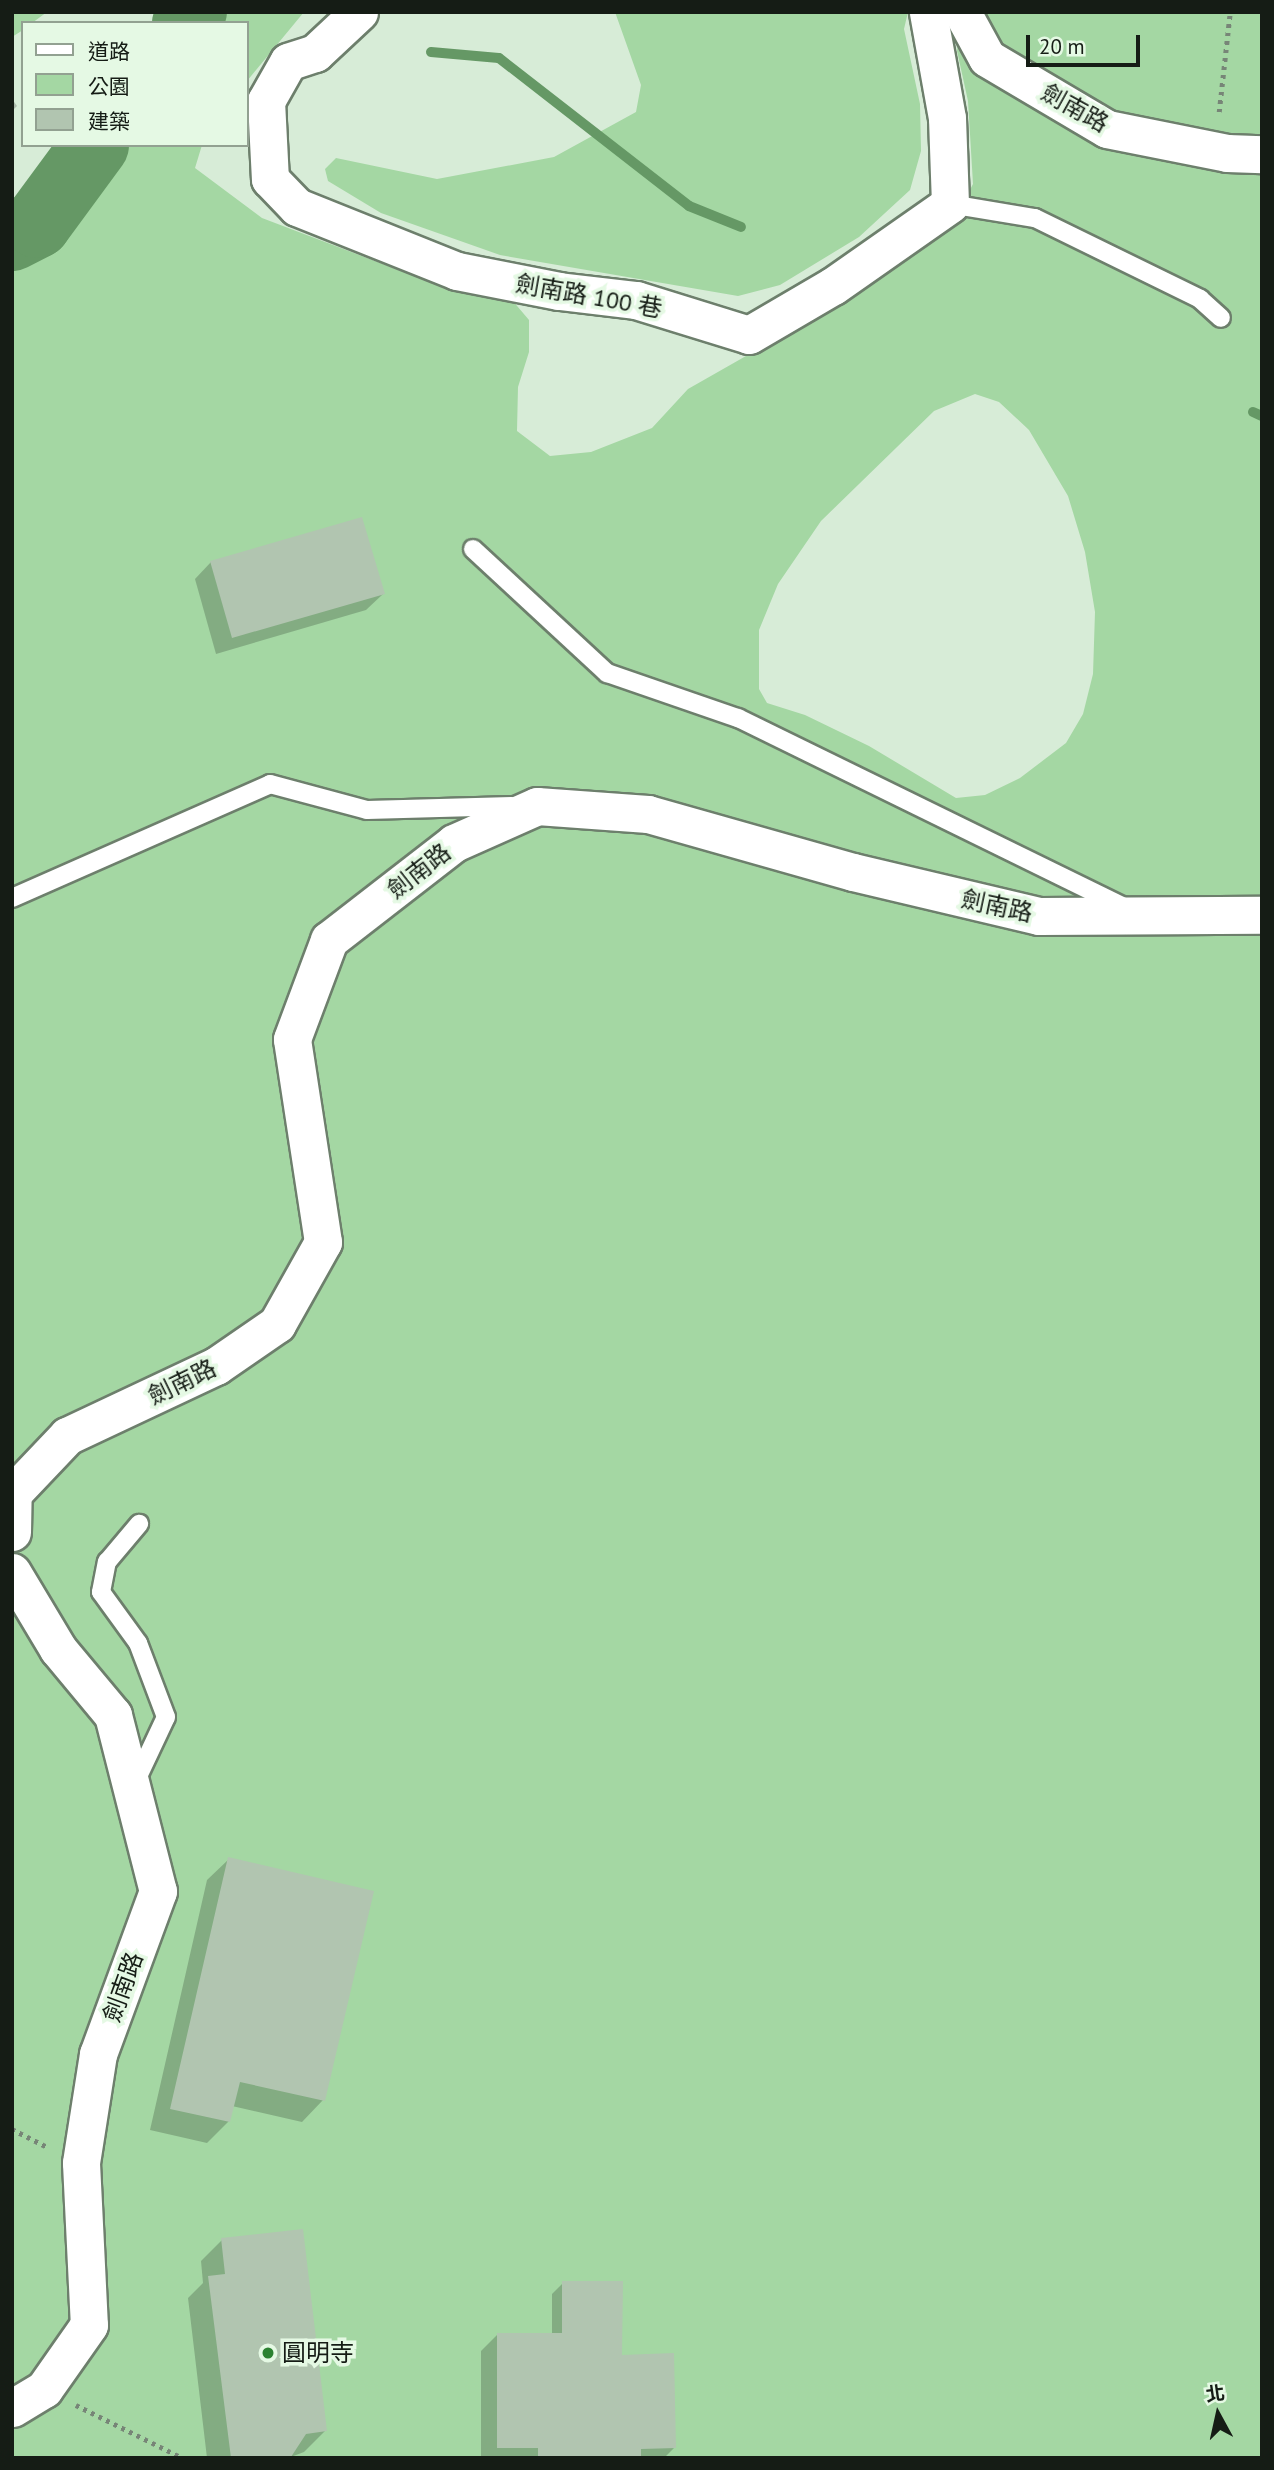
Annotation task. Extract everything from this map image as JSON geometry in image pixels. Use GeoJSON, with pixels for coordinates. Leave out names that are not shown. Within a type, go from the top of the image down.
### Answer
{"type":"FeatureCollection","features":[{"type":"Feature","properties":{"kind":"street","name":"劍南路 100 巷"},"geometry":{"type":"LineString","coordinates":[[359,12],[315,53],[288,62],[266,101],[270,180],[297,207],[457,271],[559,291],[636,300],[749,335],[833,286],[950,204]]}},
{"type":"Feature","properties":{"kind":"street"},"geometry":{"type":"LineString","coordinates":[[928,12],[947,118],[950,204]]}},
{"type":"Feature","properties":{"kind":"street","name":"劍南路"},"geometry":{"type":"LineString","coordinates":[[962,12],[987,58],[1107,129],[1227,153],[1262,154]]}},
{"type":"Feature","properties":{"kind":"street","name":"劍南路"},"geometry":{"type":"LineString","coordinates":[[12,1532],[13,1493],[67,1436],[216,1366],[277,1324],[323,1242],[292,1039],[329,940],[454,843],[537,806],[648,814],[853,872],[1039,916],[1262,915]]}},
{"type":"Feature","properties":{"kind":"street","name":"劍南路"},"geometry":{"type":"LineString","coordinates":[[12,1572],[58,1650],[113,1715],[158,1891],[98,2054],[81,2163],[89,2325],[44,2389],[12,2408]]}},
{"type":"Feature","properties":{"kind":"lane"},"geometry":{"type":"LineString","coordinates":[[950,204],[1035,218],[1200,299],[1221,318]]}},
{"type":"Feature","properties":{"kind":"lane"},"geometry":{"type":"LineString","coordinates":[[473,549],[607,673],[738,718],[1139,915]]}},
{"type":"Feature","properties":{"kind":"lane"},"geometry":{"type":"LineString","coordinates":[[12,898],[270,784],[367,810],[537,806]]}},
{"type":"Feature","properties":{"kind":"lane"},"geometry":{"type":"LineString","coordinates":[[131,1793],[166,1717],[138,1643],[101,1592],[107,1562],[139,1524]]}},
{"type":"Feature","properties":{"kind":"path"},"geometry":{"type":"LineString","coordinates":[[1218,126],[1230,12]]}},
{"type":"Feature","properties":{"kind":"path"},"geometry":{"type":"LineString","coordinates":[[44,2389],[183,2458]]}},
{"type":"Feature","properties":{"kind":"green space"},"geometry":{"type":"Polygon","coordinates":[[[12,12],[47,12],[35,21],[21,21],[21,31],[12,37],[12,12]]]}},
{"type":"Feature","properties":{"kind":"green space"},"geometry":{"type":"Polygon","coordinates":[[[219,12],[304,12],[248,80],[248,21],[212,21],[219,12]]]}},
{"type":"Feature","properties":{"kind":"green space"},"geometry":{"type":"Polygon","coordinates":[[[615,12],[908,12],[904,29],[920,104],[921,151],[910,190],[859,237],[780,285],[738,296],[500,255],[381,213],[328,181],[325,169],[336,158],[437,179],[554,157],[636,112],[641,85],[615,12]]]}},
{"type":"Feature","properties":{"kind":"green space"},"geometry":{"type":"Polygon","coordinates":[[[961,12],[1262,12],[1262,2458],[12,2458],[12,256],[77,208],[126,147],[201,147],[195,168],[262,218],[438,285],[512,300],[529,320],[529,352],[518,387],[517,431],[550,456],[591,452],[652,428],[688,389],[790,331],[950,228],[973,184],[968,101],[957,51],[961,12]],[[975,394],[934,411],[821,521],[778,584],[759,630],[759,689],[767,703],[805,715],[869,746],[956,798],[985,795],[1020,778],[1066,743],[1083,714],[1093,674],[1095,612],[1085,552],[1068,496],[1029,430],[999,402],[975,394]]]}},
{"type":"Feature","properties":{"kind":"building"},"geometry":{"type":"Polygon","coordinates":[[[362,517],[385,594],[232,638],[210,561],[362,517]]]}},
{"type":"Feature","properties":{"kind":"building"},"geometry":{"type":"Polygon","coordinates":[[[228,1857],[374,1891],[325,2101],[240,2082],[230,2122],[170,2109],[228,1857]]]}},
{"type":"Feature","properties":{"kind":"building","name":"圓明寺"},"geometry":{"type":"Polygon","coordinates":[[[303,2229],[327,2431],[306,2434],[291,2457],[231,2458],[208,2276],[225,2274],[221,2238],[303,2229]]]}},
{"type":"Feature","properties":{"kind":"building"},"geometry":{"type":"Polygon","coordinates":[[[562,2281],[623,2281],[622,2355],[674,2353],[676,2448],[641,2449],[641,2458],[538,2458],[538,2448],[497,2448],[497,2333],[562,2333],[562,2281]]]}},
{"type":"Feature","properties":{"kind":"waterway"},"geometry":{"type":"LineString","coordinates":[[187,21],[193,12]]}},
{"type":"Feature","properties":{"kind":"waterway"},"geometry":{"type":"LineString","coordinates":[[431,52],[499,58],[689,206],[741,227]]}},
{"type":"Feature","properties":{"kind":"waterway"},"geometry":{"type":"LineString","coordinates":[[12,237],[37,224],[94,147]]}},
{"type":"Feature","properties":{"kind":"waterway"},"geometry":{"type":"LineString","coordinates":[[1253,412],[1262,416]]}},
{"type":"Feature","properties":{"kind":"place","name":"圓明寺"},"geometry":{"type":"Point","coordinates":[268,2353]}}]}
